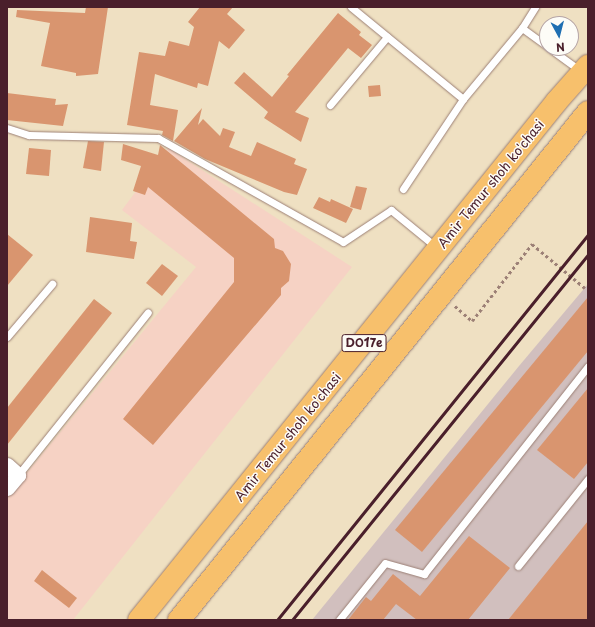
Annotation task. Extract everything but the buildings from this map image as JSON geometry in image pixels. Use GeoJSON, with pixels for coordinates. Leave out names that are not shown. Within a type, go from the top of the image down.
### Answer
{"type":"FeatureCollection","features":[{"type":"Feature","properties":{"kind":"main road","name":"Amir Temur shoh ko'chasi"},"geometry":{"type":"LineString","coordinates":[[139,620],[585,69]]}},
{"type":"Feature","properties":{"kind":"main road","name":"D017e"},"geometry":{"type":"LineString","coordinates":[[179,620],[588,112]]}},
{"type":"Feature","properties":{"kind":"street"},"geometry":{"type":"LineString","coordinates":[[7,488],[13,470]]}},
{"type":"Feature","properties":{"kind":"lane"},"geometry":{"type":"LineString","coordinates":[[351,7],[463,99]]}},
{"type":"Feature","properties":{"kind":"lane"},"geometry":{"type":"LineString","coordinates":[[403,189],[463,99],[522,28],[535,7]]}},
{"type":"Feature","properties":{"kind":"lane"},"geometry":{"type":"LineString","coordinates":[[522,28],[539,40]]}},
{"type":"Feature","properties":{"kind":"lane"},"geometry":{"type":"LineString","coordinates":[[330,106],[387,37]]}},
{"type":"Feature","properties":{"kind":"lane"},"geometry":{"type":"LineString","coordinates":[[563,56],[585,69]]}},
{"type":"Feature","properties":{"kind":"lane"},"geometry":{"type":"LineString","coordinates":[[7,128],[29,135],[158,138],[343,242],[391,210],[439,249]]}},
{"type":"Feature","properties":{"kind":"lane"},"geometry":{"type":"LineString","coordinates":[[7,337],[52,284]]}},
{"type":"Feature","properties":{"kind":"lane"},"geometry":{"type":"LineString","coordinates":[[13,470],[148,312]]}},
{"type":"Feature","properties":{"kind":"lane"},"geometry":{"type":"LineString","coordinates":[[339,620],[385,563],[424,574],[588,366]]}},
{"type":"Feature","properties":{"kind":"lane"},"geometry":{"type":"LineString","coordinates":[[518,566],[588,479]]}},
{"type":"Feature","properties":{"kind":"path"},"geometry":{"type":"LineString","coordinates":[[442,295],[472,321],[532,244],[585,288]]}},
{"type":"Feature","properties":{"kind":"shaded area"},"geometry":{"type":"Polygon","coordinates":[[[168,148],[352,267],[73,620],[7,620],[7,497],[196,267],[122,210],[168,148]]]}},
{"type":"Feature","properties":{"kind":"shaded area"},"geometry":{"type":"Polygon","coordinates":[[[588,284],[588,620],[312,620],[519,366],[588,284]]]}},
{"type":"Feature","properties":{"kind":"railway"},"geometry":{"type":"LineString","coordinates":[[277,620],[588,235]]}},
{"type":"Feature","properties":{"kind":"railway"},"geometry":{"type":"LineString","coordinates":[[292,620],[588,254]]}}]}
